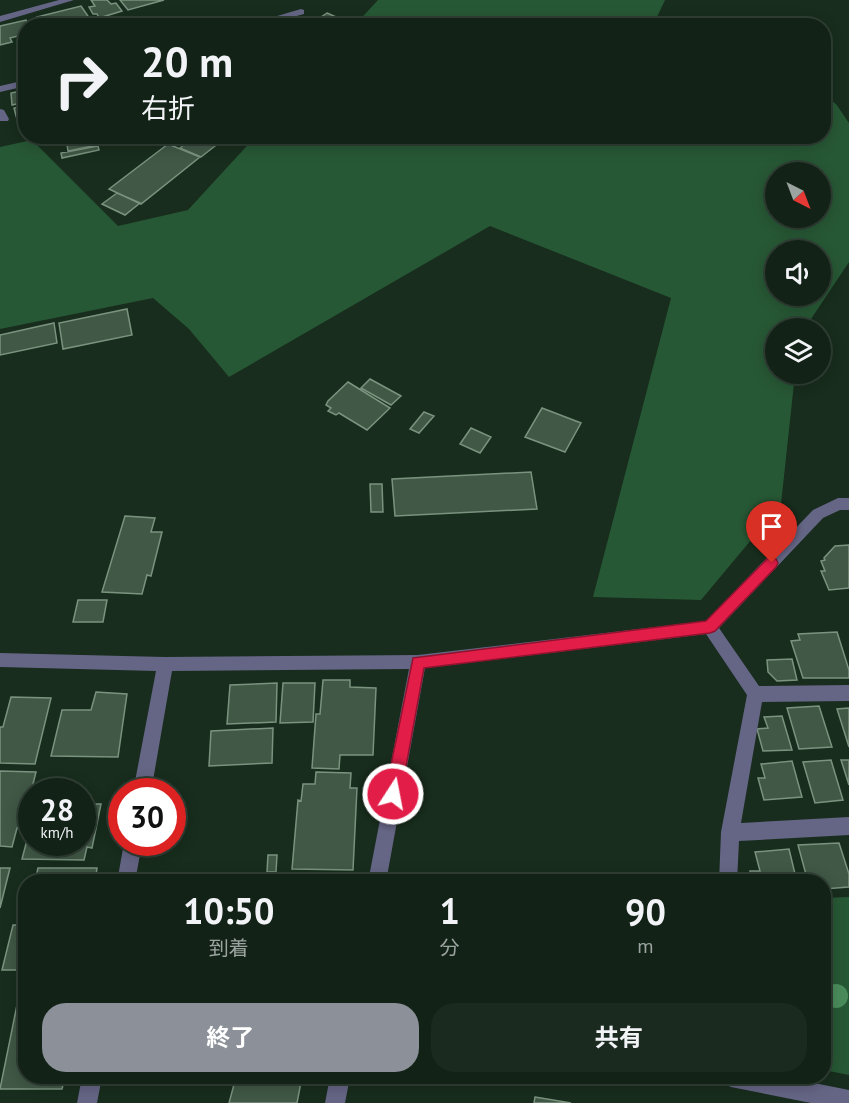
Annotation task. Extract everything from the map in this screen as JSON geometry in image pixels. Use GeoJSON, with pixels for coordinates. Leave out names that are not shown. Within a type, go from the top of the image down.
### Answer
{"type":"FeatureCollection","features":[{"type":"Feature","properties":{"kind":"street"},"geometry":{"type":"LineString","coordinates":[[0,19],[69,0]]}},
{"type":"Feature","properties":{"kind":"street"},"geometry":{"type":"LineString","coordinates":[[278,18],[301,12]]}},
{"type":"Feature","properties":{"kind":"street"},"geometry":{"type":"LineString","coordinates":[[0,89],[18,85]]}},
{"type":"Feature","properties":{"kind":"street"},"geometry":{"type":"LineString","coordinates":[[0,660],[165,664],[418,662],[710,627],[818,514],[838,504],[849,504]]}},
{"type":"Feature","properties":{"kind":"street"},"geometry":{"type":"LineString","coordinates":[[710,627],[755,694],[730,832],[728,874]]}},
{"type":"Feature","properties":{"kind":"street"},"geometry":{"type":"LineString","coordinates":[[378,874],[418,662]]}},
{"type":"Feature","properties":{"kind":"street"},"geometry":{"type":"LineString","coordinates":[[145,778],[165,664]]}},
{"type":"Feature","properties":{"kind":"street"},"geometry":{"type":"LineString","coordinates":[[755,694],[849,693]]}},
{"type":"Feature","properties":{"kind":"street"},"geometry":{"type":"LineString","coordinates":[[730,832],[849,826]]}},
{"type":"Feature","properties":{"kind":"street"},"geometry":{"type":"LineString","coordinates":[[127,874],[131,856]]}},
{"type":"Feature","properties":{"kind":"street"},"geometry":{"type":"LineString","coordinates":[[87,1103],[91,1084]]}},
{"type":"Feature","properties":{"kind":"street"},"geometry":{"type":"LineString","coordinates":[[335,1103],[339,1084]]}},
{"type":"Feature","properties":{"kind":"street"},"geometry":{"type":"LineString","coordinates":[[767,1084],[849,1100]]}},
{"type":"Feature","properties":{"kind":"green space"},"geometry":{"type":"Polygon","coordinates":[[[378,0],[665,0],[658,18],[361,18],[378,0]]]}},
{"type":"Feature","properties":{"kind":"green space"},"geometry":{"type":"Polygon","coordinates":[[[831,100],[849,123],[849,262],[831,289],[831,240],[765,240],[765,306],[820,306],[812,318],[765,318],[765,384],[794,384],[781,504],[701,600],[593,597],[671,298],[490,226],[229,377],[189,329],[153,298],[0,329],[0,147],[18,143],[36,144],[118,226],[188,210],[249,144],[831,144],[831,100]]]}},
{"type":"Feature","properties":{"kind":"green space"},"geometry":{"type":"Polygon","coordinates":[[[849,897],[849,1075],[831,1071],[831,898],[849,897]]]}},
{"type":"Feature","properties":{"kind":"building"},"geometry":{"type":"Polygon","coordinates":[[[91,0],[107,0],[111,4],[116,3],[122,11],[99,18],[89,7],[95,6],[91,0]]]}},
{"type":"Feature","properties":{"kind":"building"},"geometry":{"type":"Polygon","coordinates":[[[120,0],[164,0],[128,10],[120,0]]]}},
{"type":"Feature","properties":{"kind":"building"},"geometry":{"type":"Polygon","coordinates":[[[81,6],[89,18],[38,18],[81,6]]]}},
{"type":"Feature","properties":{"kind":"building"},"geometry":{"type":"Polygon","coordinates":[[[327,13],[338,18],[320,18],[327,13]]]}},
{"type":"Feature","properties":{"kind":"building"},"geometry":{"type":"Polygon","coordinates":[[[18,22],[18,36],[10,38],[12,42],[0,45],[0,26],[18,22]]]}},
{"type":"Feature","properties":{"kind":"building"},"geometry":{"type":"Polygon","coordinates":[[[18,92],[18,104],[12,105],[11,93],[18,92]]]}},
{"type":"Feature","properties":{"kind":"building"},"geometry":{"type":"Polygon","coordinates":[[[18,107],[18,123],[14,108],[18,107]]]}},
{"type":"Feature","properties":{"kind":"building"},"geometry":{"type":"Polygon","coordinates":[[[67,144],[103,144],[68,151],[67,144]]]}},
{"type":"Feature","properties":{"kind":"building"},"geometry":{"type":"Polygon","coordinates":[[[168,144],[200,157],[141,204],[109,189],[168,144]]]}},
{"type":"Feature","properties":{"kind":"building"},"geometry":{"type":"Polygon","coordinates":[[[185,144],[215,146],[201,157],[180,148],[185,144]]]}},
{"type":"Feature","properties":{"kind":"building"},"geometry":{"type":"Polygon","coordinates":[[[98,146],[99,150],[62,158],[61,153],[98,146]]]}},
{"type":"Feature","properties":{"kind":"building"},"geometry":{"type":"Polygon","coordinates":[[[117,193],[140,203],[125,215],[102,204],[117,193]]]}},
{"type":"Feature","properties":{"kind":"building"},"geometry":{"type":"Polygon","coordinates":[[[127,309],[132,335],[63,349],[59,323],[127,309]]]}},
{"type":"Feature","properties":{"kind":"building"},"geometry":{"type":"Polygon","coordinates":[[[54,323],[57,343],[0,355],[0,335],[54,323]]]}},
{"type":"Feature","properties":{"kind":"building"},"geometry":{"type":"Polygon","coordinates":[[[370,379],[401,396],[391,405],[361,388],[370,379]]]}},
{"type":"Feature","properties":{"kind":"building"},"geometry":{"type":"Polygon","coordinates":[[[348,382],[390,408],[367,430],[339,413],[336,415],[328,411],[331,408],[326,405],[328,401],[348,382]]]}},
{"type":"Feature","properties":{"kind":"building"},"geometry":{"type":"Polygon","coordinates":[[[542,408],[581,423],[565,452],[525,437],[542,408]]]}},
{"type":"Feature","properties":{"kind":"building"},"geometry":{"type":"Polygon","coordinates":[[[424,412],[434,416],[419,433],[410,429],[424,412]]]}},
{"type":"Feature","properties":{"kind":"building"},"geometry":{"type":"Polygon","coordinates":[[[471,428],[491,437],[480,453],[460,444],[471,428]]]}},
{"type":"Feature","properties":{"kind":"building"},"geometry":{"type":"Polygon","coordinates":[[[531,472],[537,509],[395,516],[392,479],[531,472]]]}},
{"type":"Feature","properties":{"kind":"building"},"geometry":{"type":"Polygon","coordinates":[[[370,484],[382,484],[383,512],[371,512],[370,484]]]}},
{"type":"Feature","properties":{"kind":"building"},"geometry":{"type":"Polygon","coordinates":[[[125,516],[155,518],[151,532],[162,532],[151,576],[147,575],[142,594],[102,592],[125,516]]]}},
{"type":"Feature","properties":{"kind":"building"},"geometry":{"type":"Polygon","coordinates":[[[849,545],[849,588],[829,590],[821,571],[825,571],[821,561],[825,560],[824,558],[835,546],[849,545]]]}},
{"type":"Feature","properties":{"kind":"building"},"geometry":{"type":"Polygon","coordinates":[[[78,600],[107,600],[103,622],[73,622],[78,600]]]}},
{"type":"Feature","properties":{"kind":"building"},"geometry":{"type":"Polygon","coordinates":[[[837,632],[849,670],[849,678],[803,678],[791,641],[800,640],[798,634],[837,632]]]}},
{"type":"Feature","properties":{"kind":"building"},"geometry":{"type":"Polygon","coordinates":[[[792,659],[797,680],[777,681],[768,672],[767,660],[792,659]]]}},
{"type":"Feature","properties":{"kind":"building"},"geometry":{"type":"Polygon","coordinates":[[[323,680],[350,680],[350,687],[376,688],[373,755],[340,755],[339,769],[312,768],[316,714],[320,714],[323,680]]]}},
{"type":"Feature","properties":{"kind":"building"},"geometry":{"type":"Polygon","coordinates":[[[277,683],[276,722],[227,724],[230,685],[277,683]]]}},
{"type":"Feature","properties":{"kind":"building"},"geometry":{"type":"Polygon","coordinates":[[[283,683],[315,683],[313,722],[280,723],[283,683]]]}},
{"type":"Feature","properties":{"kind":"building"},"geometry":{"type":"Polygon","coordinates":[[[96,692],[127,694],[118,757],[51,756],[62,710],[91,710],[96,692]]]}},
{"type":"Feature","properties":{"kind":"building"},"geometry":{"type":"Polygon","coordinates":[[[11,697],[51,698],[35,764],[0,763],[0,727],[3,727],[11,697]]]}},
{"type":"Feature","properties":{"kind":"building"},"geometry":{"type":"Polygon","coordinates":[[[819,706],[832,747],[799,749],[787,708],[819,706]]]}},
{"type":"Feature","properties":{"kind":"building"},"geometry":{"type":"Polygon","coordinates":[[[849,708],[849,747],[837,709],[849,708]]]}},
{"type":"Feature","properties":{"kind":"building"},"geometry":{"type":"Polygon","coordinates":[[[782,716],[792,750],[763,751],[757,729],[768,728],[764,717],[782,716]]]}},
{"type":"Feature","properties":{"kind":"building"},"geometry":{"type":"Polygon","coordinates":[[[273,728],[272,763],[209,766],[211,731],[273,728]]]}},
{"type":"Feature","properties":{"kind":"building"},"geometry":{"type":"Polygon","coordinates":[[[831,760],[843,800],[815,803],[803,762],[831,760]]]}},
{"type":"Feature","properties":{"kind":"building"},"geometry":{"type":"Polygon","coordinates":[[[841,760],[849,760],[849,785],[841,760]]]}},
{"type":"Feature","properties":{"kind":"building"},"geometry":{"type":"Polygon","coordinates":[[[792,761],[802,797],[764,800],[758,778],[765,778],[761,764],[792,761]]]}},
{"type":"Feature","properties":{"kind":"building"},"geometry":{"type":"Polygon","coordinates":[[[0,771],[36,772],[34,778],[18,778],[18,828],[12,847],[0,846],[0,771]]]}},
{"type":"Feature","properties":{"kind":"building"},"geometry":{"type":"Polygon","coordinates":[[[316,772],[351,773],[350,788],[357,788],[353,870],[292,869],[298,800],[301,801],[303,784],[315,784],[316,772]]]}},
{"type":"Feature","properties":{"kind":"building"},"geometry":{"type":"Polygon","coordinates":[[[96,804],[101,804],[96,828],[96,804]]]}},
{"type":"Feature","properties":{"kind":"building"},"geometry":{"type":"Polygon","coordinates":[[[839,843],[849,874],[849,887],[831,888],[831,874],[806,874],[798,845],[839,843]]]}},
{"type":"Feature","properties":{"kind":"building"},"geometry":{"type":"Polygon","coordinates":[[[789,849],[795,874],[751,874],[750,871],[760,871],[755,852],[789,849]]]}},
{"type":"Feature","properties":{"kind":"building"},"geometry":{"type":"Polygon","coordinates":[[[268,855],[277,855],[276,872],[267,872],[268,855]]]}},
{"type":"Feature","properties":{"kind":"building"},"geometry":{"type":"Polygon","coordinates":[[[23,856],[85,856],[84,860],[22,859],[23,856]]]}},
{"type":"Feature","properties":{"kind":"building"},"geometry":{"type":"Polygon","coordinates":[[[0,868],[10,868],[0,908],[0,868]]]}},
{"type":"Feature","properties":{"kind":"building"},"geometry":{"type":"Polygon","coordinates":[[[38,868],[97,868],[96,874],[37,874],[38,868]]]}},
{"type":"Feature","properties":{"kind":"building"},"geometry":{"type":"Polygon","coordinates":[[[13,925],[18,925],[18,970],[2,970],[13,925]]]}},
{"type":"Feature","properties":{"kind":"building"},"geometry":{"type":"Polygon","coordinates":[[[18,1000],[18,1084],[63,1084],[62,1089],[0,1089],[18,1000]]]}},
{"type":"Feature","properties":{"kind":"building"},"geometry":{"type":"Polygon","coordinates":[[[234,1084],[301,1084],[297,1103],[229,1103],[234,1084]]]}},
{"type":"Feature","properties":{"kind":"building"},"geometry":{"type":"Polygon","coordinates":[[[535,1097],[571,1103],[534,1103],[535,1097]]]}},
{"type":"Feature","properties":{"kind":"route"},"geometry":{"type":"LineString","coordinates":[[393,794],[418,662],[710,627],[772,563]]}}]}
